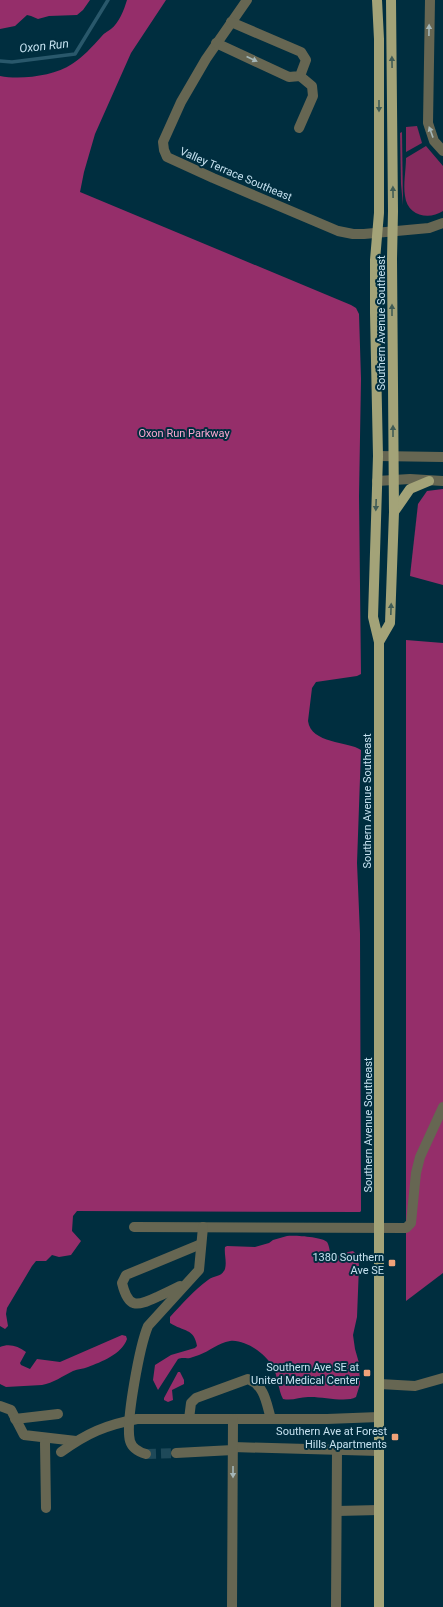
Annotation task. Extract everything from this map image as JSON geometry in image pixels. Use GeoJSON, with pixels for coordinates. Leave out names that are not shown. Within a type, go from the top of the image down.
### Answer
{"type":"FeatureCollection","features":[{"type":"Feature","properties":{"kind":"main road","name":"Southern Avenue Southeast"},"geometry":{"type":"LineString","coordinates":[[377,0],[379,39],[379,213],[377,232],[375,313],[378,456],[373,617],[379,642],[379,1607]]}},
{"type":"Feature","properties":{"kind":"main road","name":"Southern Avenue Southeast"},"geometry":{"type":"LineString","coordinates":[[379,642],[390,623],[394,512],[391,0]]}},
{"type":"Feature","properties":{"kind":"main road"},"geometry":{"type":"LineString","coordinates":[[394,512],[410,489],[430,481]]}},
{"type":"Feature","properties":{"kind":"street","name":"Valley Terrace Southeast"},"geometry":{"type":"LineString","coordinates":[[247,0],[192,80],[163,142],[167,157],[338,231],[353,234],[377,232]]}},
{"type":"Feature","properties":{"kind":"street"},"geometry":{"type":"LineString","coordinates":[[430,0],[428,123],[434,141],[443,151]]}},
{"type":"Feature","properties":{"kind":"street"},"geometry":{"type":"LineString","coordinates":[[231,22],[301,52],[306,60],[300,76]]}},
{"type":"Feature","properties":{"kind":"street"},"geometry":{"type":"LineString","coordinates":[[216,43],[289,77],[300,76],[312,86],[313,96],[299,128]]}},
{"type":"Feature","properties":{"kind":"street"},"geometry":{"type":"LineString","coordinates":[[377,232],[429,228],[443,224]]}},
{"type":"Feature","properties":{"kind":"street"},"geometry":{"type":"LineString","coordinates":[[378,456],[443,457]]}},
{"type":"Feature","properties":{"kind":"street"},"geometry":{"type":"LineString","coordinates":[[377,481],[410,479],[443,481]]}},
{"type":"Feature","properties":{"kind":"street"},"geometry":{"type":"LineString","coordinates":[[134,1227],[406,1228],[411,1223],[416,1173],[420,1157],[443,1107]]}},
{"type":"Feature","properties":{"kind":"street"},"geometry":{"type":"LineString","coordinates":[[146,1454],[140,1452],[130,1442],[129,1432],[143,1337],[148,1326],[199,1270],[203,1227]]}},
{"type":"Feature","properties":{"kind":"street"},"geometry":{"type":"LineString","coordinates":[[186,1284],[142,1304],[131,1302],[125,1295],[122,1283],[126,1275],[201,1244]]}},
{"type":"Feature","properties":{"kind":"street"},"geometry":{"type":"LineString","coordinates":[[380,1384],[415,1386],[443,1378]]}},
{"type":"Feature","properties":{"kind":"street"},"geometry":{"type":"LineString","coordinates":[[189,1418],[191,1403],[196,1398],[248,1379],[256,1382],[262,1391],[271,1419]]}},
{"type":"Feature","properties":{"kind":"street"},"geometry":{"type":"LineString","coordinates":[[0,1406],[11,1410],[24,1435],[76,1441]]}},
{"type":"Feature","properties":{"kind":"street"},"geometry":{"type":"LineString","coordinates":[[16,1419],[58,1414]]}},
{"type":"Feature","properties":{"kind":"street"},"geometry":{"type":"LineString","coordinates":[[61,1452],[76,1441],[96,1431],[116,1423],[137,1419],[334,1419],[379,1417]]}},
{"type":"Feature","properties":{"kind":"street"},"geometry":{"type":"LineString","coordinates":[[232,1607],[233,1419]]}},
{"type":"Feature","properties":{"kind":"street"},"geometry":{"type":"LineString","coordinates":[[45,1443],[46,1508]]}},
{"type":"Feature","properties":{"kind":"street"},"geometry":{"type":"LineString","coordinates":[[176,1453],[233,1448],[379,1451]]}},
{"type":"Feature","properties":{"kind":"street"},"geometry":{"type":"LineString","coordinates":[[336,1607],[337,1450]]}},
{"type":"Feature","properties":{"kind":"street"},"geometry":{"type":"LineString","coordinates":[[337,1511],[379,1510]]}},
{"type":"Feature","properties":{"kind":"shaded area"},"geometry":{"type":"Polygon","coordinates":[[[417,126],[422,143],[406,152],[406,127],[417,126]]]}},
{"type":"Feature","properties":{"kind":"shaded area"},"geometry":{"type":"Polygon","coordinates":[[[402,132],[403,205],[400,133],[402,132]]]}},
{"type":"Feature","properties":{"kind":"shaded area"},"geometry":{"type":"Polygon","coordinates":[[[426,146],[443,166],[443,211],[431,216],[425,216],[414,212],[407,203],[404,191],[406,158],[426,146]]]}},
{"type":"Feature","properties":{"kind":"green space"},"geometry":{"type":"Polygon","coordinates":[[[0,0],[90,0],[83,10],[77,15],[49,16],[38,19],[27,15],[15,26],[0,29],[0,0]]]}},
{"type":"Feature","properties":{"kind":"green space","name":"Oxon Run Parkway"},"geometry":{"type":"Polygon","coordinates":[[[127,0],[166,0],[131,53],[95,134],[80,192],[351,305],[356,308],[359,314],[361,379],[359,496],[361,674],[357,676],[316,682],[312,688],[308,721],[316,734],[323,738],[361,750],[357,863],[360,934],[361,1211],[77,1211],[73,1216],[72,1231],[81,1241],[71,1255],[59,1257],[52,1255],[46,1261],[36,1261],[7,1308],[6,1314],[8,1326],[5,1329],[0,1326],[0,76],[18,78],[37,76],[56,72],[72,64],[87,52],[103,34],[114,26],[121,16],[127,0]]]}},
{"type":"Feature","properties":{"kind":"green space"},"geometry":{"type":"Polygon","coordinates":[[[443,489],[443,585],[410,576],[418,504],[427,491],[443,489]]]}},
{"type":"Feature","properties":{"kind":"green space"},"geometry":{"type":"Polygon","coordinates":[[[406,640],[443,643],[443,1273],[406,1301],[406,640]]]}},
{"type":"Feature","properties":{"kind":"green space"},"geometry":{"type":"Polygon","coordinates":[[[287,1236],[308,1237],[324,1240],[327,1242],[330,1255],[333,1256],[353,1251],[358,1256],[357,1317],[353,1335],[359,1363],[360,1384],[356,1397],[352,1399],[305,1397],[290,1400],[283,1399],[275,1371],[270,1362],[254,1348],[242,1342],[236,1341],[222,1343],[190,1358],[178,1359],[158,1390],[153,1380],[155,1365],[171,1355],[195,1348],[197,1346],[196,1340],[191,1333],[170,1323],[170,1317],[188,1297],[210,1278],[222,1274],[226,1266],[225,1247],[255,1247],[287,1236]]]}},
{"type":"Feature","properties":{"kind":"green space"},"geometry":{"type":"Polygon","coordinates":[[[122,1335],[126,1336],[127,1339],[121,1349],[110,1357],[99,1363],[73,1371],[50,1383],[42,1385],[6,1387],[0,1384],[0,1347],[7,1345],[13,1346],[26,1352],[20,1363],[21,1365],[30,1369],[37,1359],[60,1362],[122,1335]]]}},
{"type":"Feature","properties":{"kind":"green space"},"geometry":{"type":"Polygon","coordinates":[[[178,1372],[180,1372],[184,1380],[184,1384],[172,1390],[173,1400],[168,1402],[164,1400],[164,1398],[178,1372]]]}},
{"type":"Feature","properties":{"kind":"waterway","name":"Oxon Run"},"geometry":{"type":"LineString","coordinates":[[0,61],[12,62],[75,54],[108,0]]}},
{"type":"Feature","properties":{"kind":"tunnel"},"geometry":{"type":"LineString","coordinates":[[146,1454],[176,1453]]}},
{"type":"Feature","properties":{"kind":"place","name":"1380 Southern Ave SE"},"geometry":{"type":"Point","coordinates":[392,1263]}},
{"type":"Feature","properties":{"kind":"place","name":"Southern Ave SE at United Medical Center"},"geometry":{"type":"Point","coordinates":[367,1373]}},
{"type":"Feature","properties":{"kind":"place","name":"Southern Ave at Forest Hills Apartments"},"geometry":{"type":"Point","coordinates":[395,1437]}}]}
